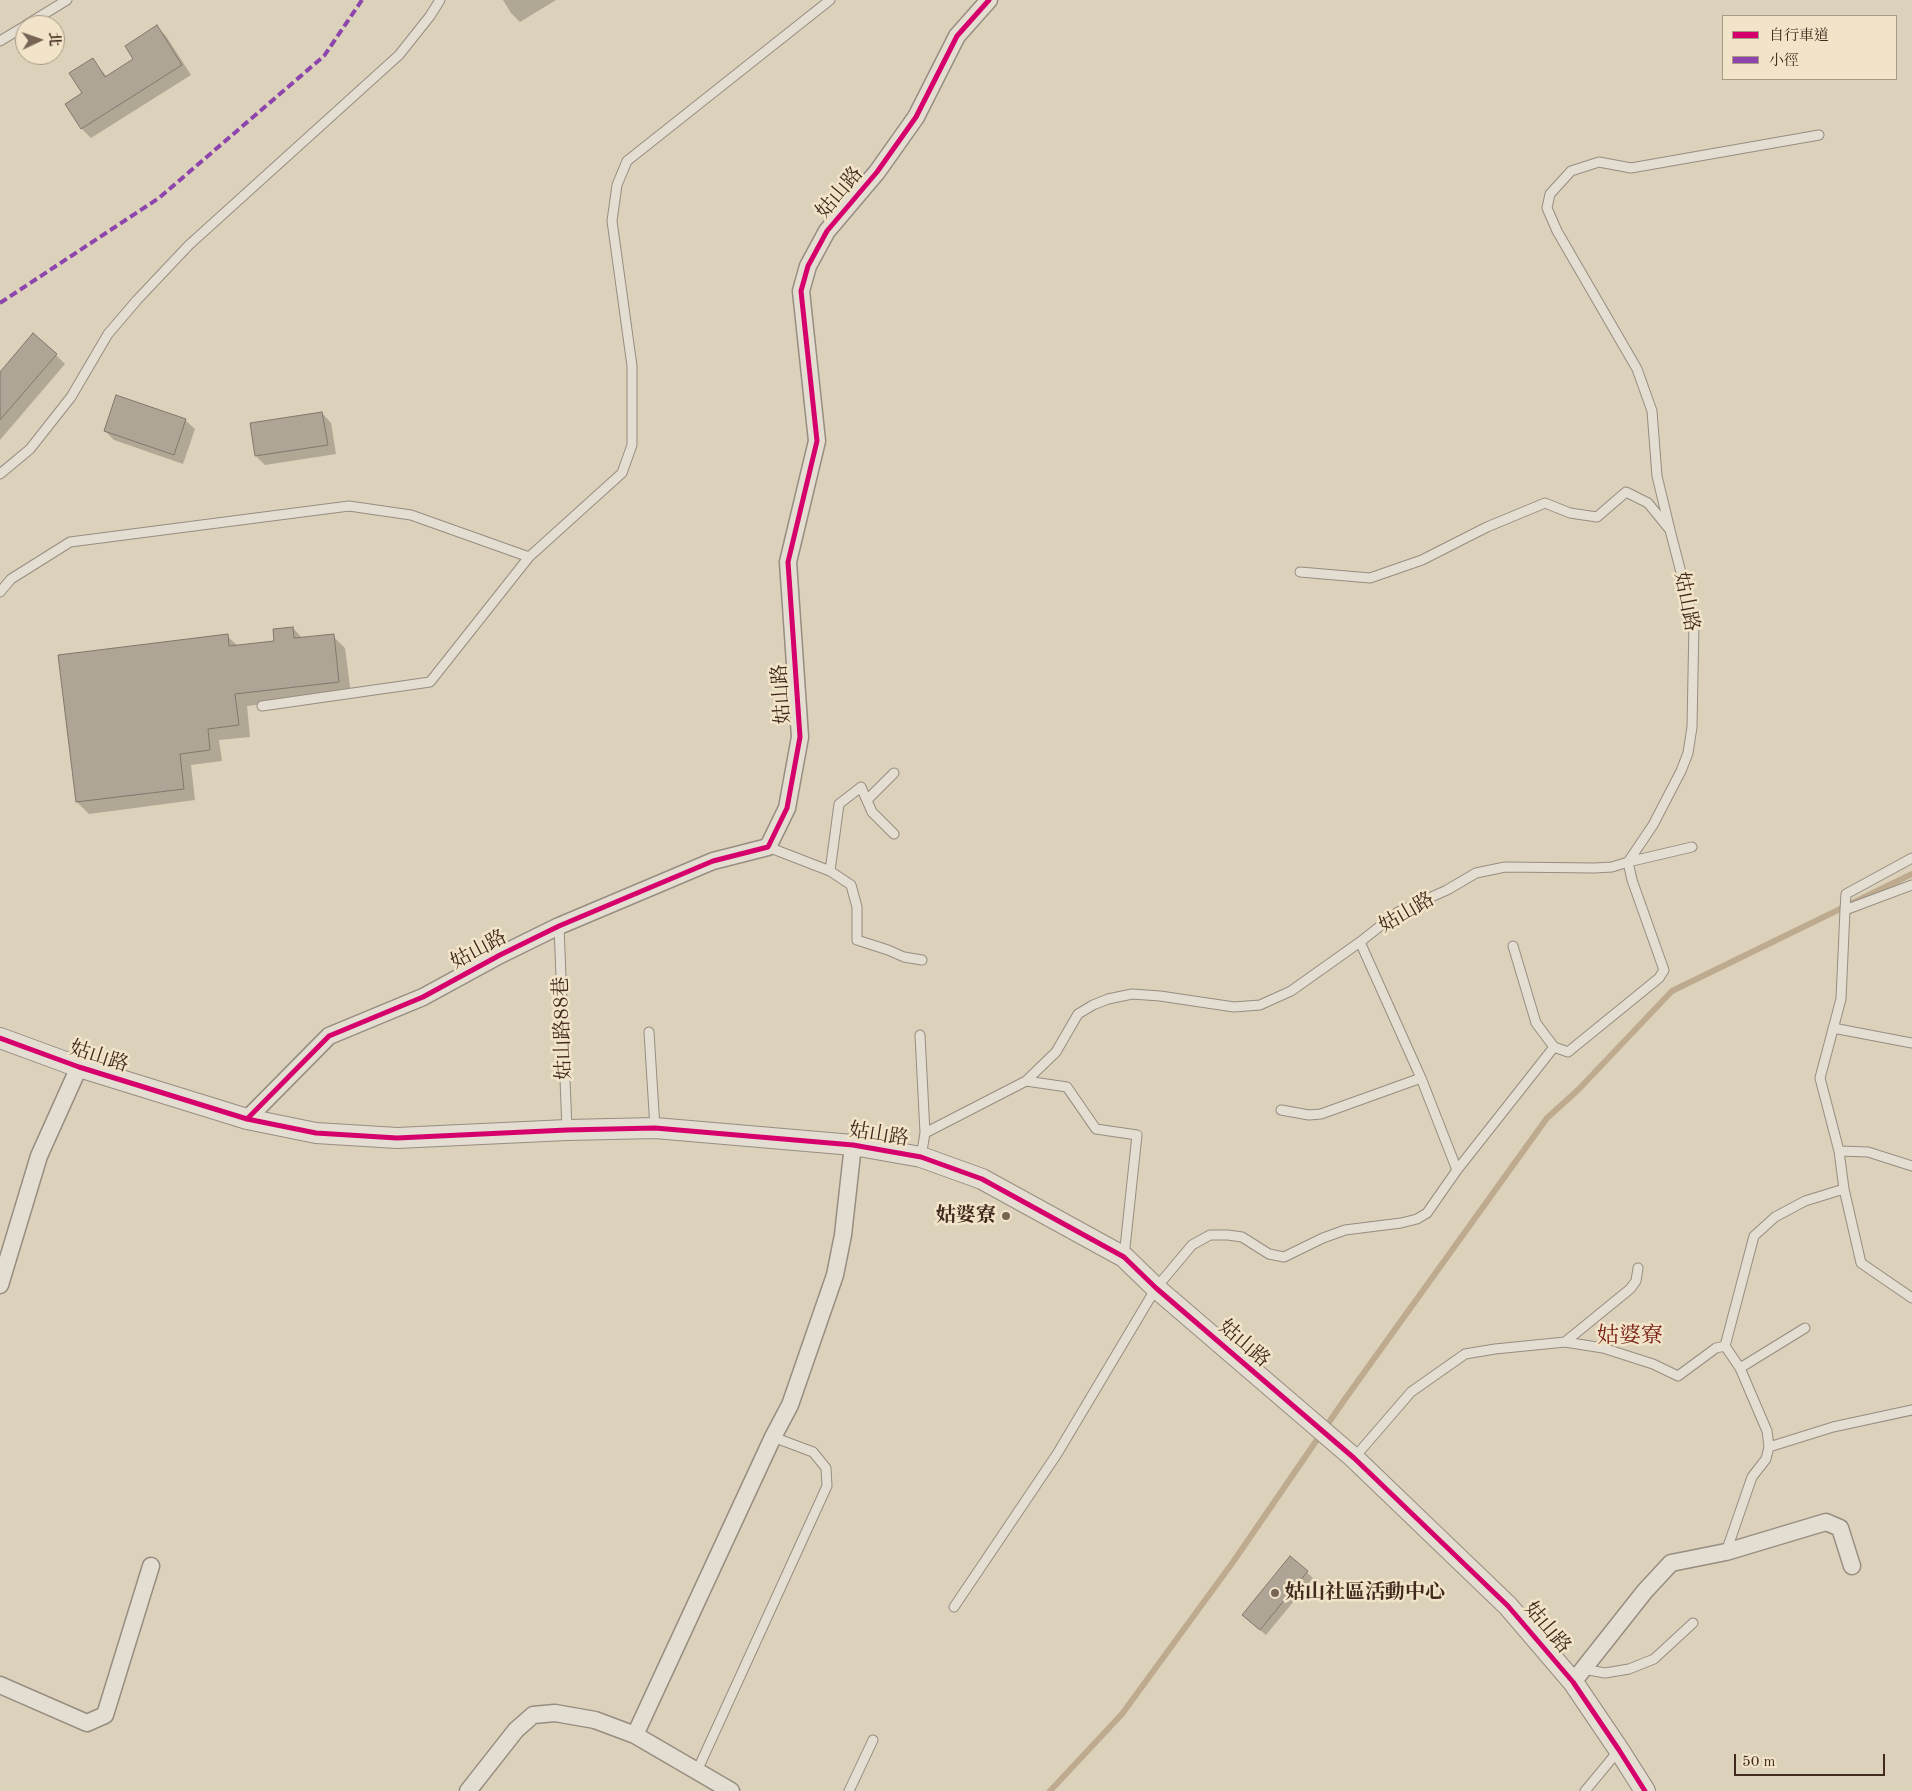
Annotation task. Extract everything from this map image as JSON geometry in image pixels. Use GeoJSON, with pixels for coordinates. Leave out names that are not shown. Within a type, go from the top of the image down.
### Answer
{"type":"FeatureCollection","features":[{"type":"Feature","properties":{"kind":"street","name":"姑山路"},"geometry":{"type":"LineString","coordinates":[[247,1120],[329,1036],[423,998],[500,955],[559,926],[713,861],[768,847],[787,808],[800,738],[788,562],[817,441],[801,291],[808,266],[827,231],[877,172],[916,117],[958,36],[989,0]]}},
{"type":"Feature","properties":{"kind":"street","name":"姑山路"},"geometry":{"type":"LineString","coordinates":[[0,1038],[79,1067],[247,1120],[316,1133],[397,1138],[655,1128],[853,1145],[922,1157],[982,1180],[1124,1256],[1156,1288],[1354,1458],[1578,1676],[1619,1750],[1645,1791]]}},
{"type":"Feature","properties":{"kind":"street"},"geometry":{"type":"LineString","coordinates":[[0,1285],[39,1156],[79,1067]]}},
{"type":"Feature","properties":{"kind":"street"},"geometry":{"type":"LineString","coordinates":[[635,1735],[773,1437],[790,1405],[835,1275],[844,1235],[853,1145]]}},
{"type":"Feature","properties":{"kind":"street"},"geometry":{"type":"LineString","coordinates":[[1578,1676],[1645,1591],[1672,1562],[1726,1552],[1826,1522],[1840,1528],[1852,1566]]}},
{"type":"Feature","properties":{"kind":"street"},"geometry":{"type":"LineString","coordinates":[[0,1685],[87,1723],[105,1714],[151,1566]]}},
{"type":"Feature","properties":{"kind":"street"},"geometry":{"type":"LineString","coordinates":[[468,1791],[516,1730],[533,1715],[555,1713],[595,1720],[635,1735],[731,1791]]}},
{"type":"Feature","properties":{"kind":"lane"},"geometry":{"type":"LineString","coordinates":[[42,15],[67,0]]}},
{"type":"Feature","properties":{"kind":"lane"},"geometry":{"type":"LineString","coordinates":[[0,474],[30,449],[71,397],[108,334],[137,300],[189,245],[399,55],[430,16],[440,0]]}},
{"type":"Feature","properties":{"kind":"lane"},"geometry":{"type":"LineString","coordinates":[[262,706],[430,682],[529,557],[622,473],[632,445],[632,366],[612,221],[617,185],[628,161],[830,0]]}},
{"type":"Feature","properties":{"kind":"lane"},"geometry":{"type":"LineString","coordinates":[[0,41],[15,32]]}},
{"type":"Feature","properties":{"kind":"lane","name":"姑山路"},"geometry":{"type":"LineString","coordinates":[[922,1157],[925,1133],[1026,1081],[1056,1052],[1078,1014],[1108,998],[1132,994],[1234,1008],[1260,1005],[1290,991],[1360,942],[1398,912],[1447,890],[1476,873],[1505,867],[1595,868],[1628,862],[1653,824],[1678,778],[1688,752],[1692,727],[1694,623],[1657,476],[1652,411],[1637,369],[1557,231],[1547,208],[1550,194],[1571,171],[1599,162],[1631,168],[1819,135]]}},
{"type":"Feature","properties":{"kind":"lane"},"geometry":{"type":"LineString","coordinates":[[1300,572],[1370,578],[1422,560],[1487,526],[1545,503],[1570,513],[1597,517],[1626,492],[1648,503],[1670,530]]}},
{"type":"Feature","properties":{"kind":"lane"},"geometry":{"type":"LineString","coordinates":[[0,592],[11,579],[70,542],[349,506],[410,515],[529,557]]}},
{"type":"Feature","properties":{"kind":"lane"},"geometry":{"type":"LineString","coordinates":[[867,800],[894,773]]}},
{"type":"Feature","properties":{"kind":"lane"},"geometry":{"type":"LineString","coordinates":[[830,871],[839,804],[860,787],[872,812],[894,834]]}},
{"type":"Feature","properties":{"kind":"lane"},"geometry":{"type":"LineString","coordinates":[[768,847],[830,871],[851,885],[857,907],[857,940],[904,957],[922,960]]}},
{"type":"Feature","properties":{"kind":"lane"},"geometry":{"type":"LineString","coordinates":[[1513,946],[1536,1023],[1554,1047],[1568,1052],[1659,978],[1664,970],[1632,880],[1628,862],[1692,847]]}},
{"type":"Feature","properties":{"kind":"lane"},"geometry":{"type":"LineString","coordinates":[[1912,858],[1846,894],[1841,999],[1820,1078],[1840,1151],[1844,1189],[1861,1263],[1912,1298]]}},
{"type":"Feature","properties":{"kind":"lane"},"geometry":{"type":"LineString","coordinates":[[1845,910],[1912,885]]}},
{"type":"Feature","properties":{"kind":"lane","name":"姑山路88巷"},"geometry":{"type":"LineString","coordinates":[[559,926],[567,1130]]}},
{"type":"Feature","properties":{"kind":"lane"},"geometry":{"type":"LineString","coordinates":[[1360,942],[1421,1078],[1457,1170]]}},
{"type":"Feature","properties":{"kind":"lane"},"geometry":{"type":"LineString","coordinates":[[1833,1028],[1912,1043]]}},
{"type":"Feature","properties":{"kind":"lane"},"geometry":{"type":"LineString","coordinates":[[649,1032],[655,1128]]}},
{"type":"Feature","properties":{"kind":"lane"},"geometry":{"type":"LineString","coordinates":[[920,1035],[925,1133]]}},
{"type":"Feature","properties":{"kind":"lane"},"geometry":{"type":"LineString","coordinates":[[954,1607],[1057,1454],[1156,1288],[1192,1245],[1210,1235],[1228,1235],[1242,1237],[1268,1254],[1284,1257],[1323,1238],[1345,1230],[1417,1219],[1427,1213],[1457,1170],[1554,1047]]}},
{"type":"Feature","properties":{"kind":"lane"},"geometry":{"type":"LineString","coordinates":[[1281,1110],[1309,1115],[1321,1114],[1421,1078]]}},
{"type":"Feature","properties":{"kind":"lane"},"geometry":{"type":"LineString","coordinates":[[1026,1081],[1068,1087],[1096,1129],[1137,1135],[1124,1256]]}},
{"type":"Feature","properties":{"kind":"lane"},"geometry":{"type":"LineString","coordinates":[[1840,1151],[1868,1152],[1912,1166]]}},
{"type":"Feature","properties":{"kind":"lane"},"geometry":{"type":"LineString","coordinates":[[1726,1552],[1752,1477],[1766,1459],[1769,1447],[1767,1431],[1740,1368],[1725,1346],[1754,1236],[1775,1217],[1805,1201],[1844,1189]]}},
{"type":"Feature","properties":{"kind":"lane"},"geometry":{"type":"LineString","coordinates":[[1566,1342],[1630,1289],[1636,1281],[1638,1268]]}},
{"type":"Feature","properties":{"kind":"lane"},"geometry":{"type":"LineString","coordinates":[[1740,1368],[1805,1328]]}},
{"type":"Feature","properties":{"kind":"lane"},"geometry":{"type":"LineString","coordinates":[[1354,1458],[1411,1392],[1465,1354],[1494,1349],[1566,1342],[1603,1348],[1653,1364],[1678,1376],[1716,1348],[1725,1346]]}},
{"type":"Feature","properties":{"kind":"lane"},"geometry":{"type":"LineString","coordinates":[[1769,1447],[1833,1427],[1912,1410]]}},
{"type":"Feature","properties":{"kind":"lane"},"geometry":{"type":"LineString","coordinates":[[698,1771],[827,1486],[826,1468],[813,1452],[773,1437]]}},
{"type":"Feature","properties":{"kind":"lane"},"geometry":{"type":"LineString","coordinates":[[1578,1676],[1629,1668],[1654,1658],[1693,1623]]}},
{"type":"Feature","properties":{"kind":"lane"},"geometry":{"type":"LineString","coordinates":[[849,1791],[873,1740]]}},
{"type":"Feature","properties":{"kind":"lane"},"geometry":{"type":"LineString","coordinates":[[1585,1791],[1619,1750]]}},
{"type":"Feature","properties":{"kind":"building"},"geometry":{"type":"Polygon","coordinates":[[[157,25],[182,65],[81,129],[65,104],[82,93],[69,73],[93,58],[105,77],[133,59],[125,46],[157,25]]]}},
{"type":"Feature","properties":{"kind":"building"},"geometry":{"type":"Polygon","coordinates":[[[33,333],[57,354],[0,420],[0,372],[33,333]]]}},
{"type":"Feature","properties":{"kind":"building"},"geometry":{"type":"Polygon","coordinates":[[[116,395],[186,419],[174,455],[104,431],[116,395]]]}},
{"type":"Feature","properties":{"kind":"building"},"geometry":{"type":"Polygon","coordinates":[[[322,412],[328,445],[255,456],[250,423],[322,412]]]}},
{"type":"Feature","properties":{"kind":"building"},"geometry":{"type":"Polygon","coordinates":[[[293,627],[294,638],[334,634],[339,682],[235,694],[239,725],[208,729],[210,750],[180,754],[184,789],[76,802],[58,655],[228,634],[229,646],[274,641],[273,629],[293,627]]]}},
{"type":"Feature","properties":{"kind":"building","name":"姑山社區活動中心"},"geometry":{"type":"Polygon","coordinates":[[[1290,1556],[1308,1571],[1260,1630],[1242,1615],[1290,1556]]]}},
{"type":"Feature","properties":{"kind":"waterway"},"geometry":{"type":"LineString","coordinates":[[1050,1791],[1122,1714],[1233,1562],[1345,1399],[1547,1118],[1578,1090],[1672,991],[1912,874]]}},
{"type":"Feature","properties":{"kind":"marked path"},"geometry":{"type":"LineString","coordinates":[[0,303],[159,198],[324,56],[362,0]]}},
{"type":"Feature","properties":{"kind":"cycle path"},"geometry":{"type":"LineString","coordinates":[[247,1119],[329,1036],[423,997],[500,955],[559,926],[713,861],[768,847],[787,808],[800,737],[788,562],[817,441],[801,291],[808,266],[827,231],[877,172],[916,117],[957,36],[989,0]]}},
{"type":"Feature","properties":{"kind":"cycle path"},"geometry":{"type":"LineString","coordinates":[[0,1038],[79,1067],[247,1119],[316,1133],[397,1138],[655,1128],[853,1145],[921,1157],[982,1179],[1124,1257],[1156,1288],[1354,1458],[1508,1606],[1573,1682],[1645,1791]]}},
{"type":"Feature","properties":{"kind":"place","name":"姑婆寮"},"geometry":{"type":"Point","coordinates":[1006,1216]}},
{"type":"Feature","properties":{"kind":"place","name":"姑山社區活動中心"},"geometry":{"type":"Point","coordinates":[1275,1593]}},
{"type":"Feature","properties":{"kind":"district","name":"姑婆寮"},"geometry":{"type":"Point","coordinates":[1630,1336]}}]}
